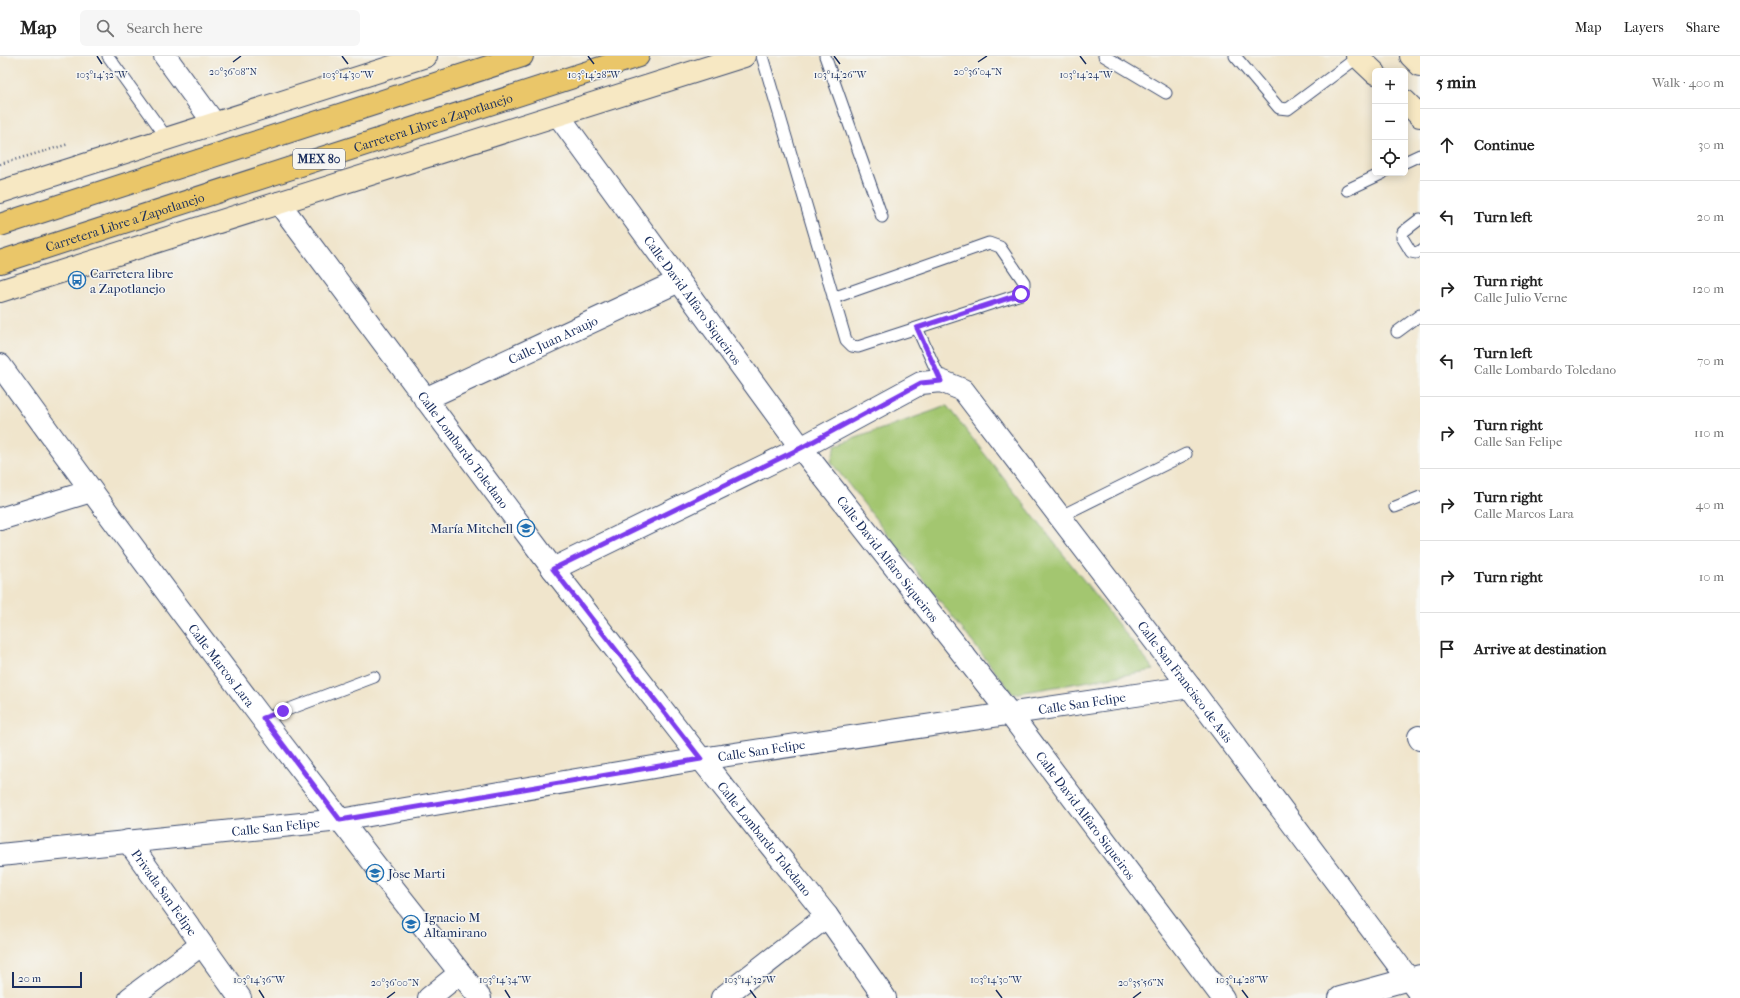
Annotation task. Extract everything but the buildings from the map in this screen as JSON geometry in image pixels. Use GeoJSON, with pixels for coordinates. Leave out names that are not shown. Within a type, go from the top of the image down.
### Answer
{"type":"FeatureCollection","features":[{"type":"Feature","properties":{"kind":"main road","name":"MEX 80"},"geometry":{"type":"LineString","coordinates":[[0,225],[522,56]]}},
{"type":"Feature","properties":{"kind":"main road","name":"Carretera Libre a Zapotlanejo"},"geometry":{"type":"LineString","coordinates":[[0,262],[638,56]]}},
{"type":"Feature","properties":{"kind":"street"},"geometry":{"type":"LineString","coordinates":[[165,56],[214,123]]}},
{"type":"Feature","properties":{"kind":"street"},"geometry":{"type":"LineString","coordinates":[[0,192],[426,56]]}},
{"type":"Feature","properties":{"kind":"street"},"geometry":{"type":"LineString","coordinates":[[0,290],[744,56]]}},
{"type":"Feature","properties":{"kind":"street"},"geometry":{"type":"LineString","coordinates":[[1411,56],[1420,65]]}},
{"type":"Feature","properties":{"kind":"street"},"geometry":{"type":"LineString","coordinates":[[1358,57],[1372,70]]}},
{"type":"Feature","properties":{"kind":"street"},"geometry":{"type":"LineString","coordinates":[[1408,104],[1420,116]]}},
{"type":"Feature","properties":{"kind":"street","name":"Calle David Alfaro Siqueiros"},"geometry":{"type":"LineString","coordinates":[[558,115],[801,448],[1010,714],[1223,998]]}},
{"type":"Feature","properties":{"kind":"street","name":"Calle Lombardo Toledano"},"geometry":{"type":"LineString","coordinates":[[280,203],[553,569],[826,916],[885,998]]}},
{"type":"Feature","properties":{"kind":"street","name":"Calle Juan Araujo"},"geometry":{"type":"LineString","coordinates":[[426,399],[679,281]]}},
{"type":"Feature","properties":{"kind":"street","name":"Calle Marcos Lara"},"geometry":{"type":"LineString","coordinates":[[0,365],[91,491],[340,820],[480,998]]}},
{"type":"Feature","properties":{"kind":"street"},"geometry":{"type":"LineString","coordinates":[[553,569],[801,448],[921,383],[941,381]]}},
{"type":"Feature","properties":{"kind":"street","name":"Calle San Francisco de Asis"},"geometry":{"type":"LineString","coordinates":[[941,381],[963,390],[1416,983]]}},
{"type":"Feature","properties":{"kind":"street"},"geometry":{"type":"LineString","coordinates":[[0,519],[91,491]]}},
{"type":"Feature","properties":{"kind":"street","name":"Calle San Felipe"},"geometry":{"type":"LineString","coordinates":[[0,854],[340,820],[701,759],[1190,687]]}},
{"type":"Feature","properties":{"kind":"street","name":"Privada San Felipe"},"geometry":{"type":"LineString","coordinates":[[128,841],[240,998]]}},
{"type":"Feature","properties":{"kind":"street"},"geometry":{"type":"LineString","coordinates":[[722,998],[826,916]]}},
{"type":"Feature","properties":{"kind":"street","name":"Privada San Felipe"},"geometry":{"type":"LineString","coordinates":[[130,998],[201,945]]}},
{"type":"Feature","properties":{"kind":"street"},"geometry":{"type":"LineString","coordinates":[[429,998],[460,973]]}},
{"type":"Feature","properties":{"kind":"street"},"geometry":{"type":"LineString","coordinates":[[1340,998],[1416,983]]}},
{"type":"Feature","properties":{"kind":"lane"},"geometry":{"type":"LineString","coordinates":[[108,56],[167,138]]}},
{"type":"Feature","properties":{"kind":"lane"},"geometry":{"type":"LineString","coordinates":[[762,56],[833,298],[846,340],[852,346],[858,347],[1021,294],[1024,289],[1024,282],[1000,247],[989,243],[833,298]]}},
{"type":"Feature","properties":{"kind":"lane"},"geometry":{"type":"LineString","coordinates":[[825,56],[882,217]]}},
{"type":"Feature","properties":{"kind":"lane"},"geometry":{"type":"LineString","coordinates":[[1104,56],[1166,93]]}},
{"type":"Feature","properties":{"kind":"lane"},"geometry":{"type":"LineString","coordinates":[[1235,56],[1278,108],[1284,110],[1288,109],[1358,57]]}},
{"type":"Feature","properties":{"kind":"lane"},"geometry":{"type":"LineString","coordinates":[[1408,161],[1420,155]]}},
{"type":"Feature","properties":{"kind":"lane"},"geometry":{"type":"LineString","coordinates":[[1347,190],[1377,176]]}},
{"type":"Feature","properties":{"kind":"lane"},"geometry":{"type":"LineString","coordinates":[[1420,219],[1403,232],[1402,237],[1411,252],[1416,253],[1420,251]]}},
{"type":"Feature","properties":{"kind":"lane"},"geometry":{"type":"LineString","coordinates":[[1397,332],[1420,315]]}},
{"type":"Feature","properties":{"kind":"lane"},"geometry":{"type":"LineString","coordinates":[[917,328],[941,381]]}},
{"type":"Feature","properties":{"kind":"lane"},"geometry":{"type":"LineString","coordinates":[[1059,517],[1186,454]]}},
{"type":"Feature","properties":{"kind":"lane"},"geometry":{"type":"LineString","coordinates":[[1395,507],[1420,497]]}},
{"type":"Feature","properties":{"kind":"lane"},"geometry":{"type":"LineString","coordinates":[[263,718],[374,677]]}},
{"type":"Feature","properties":{"kind":"green space"},"geometry":{"type":"Polygon","coordinates":[[[947,406],[1154,670],[1013,694],[831,462],[836,445],[947,406]]]}},
{"type":"Feature","properties":{"kind":"place","name":"Carretera libre a Zapotlanejo"},"geometry":{"type":"Point","coordinates":[77,280]}},
{"type":"Feature","properties":{"kind":"place","name":"María Mitchell"},"geometry":{"type":"Point","coordinates":[526,528]}},
{"type":"Feature","properties":{"kind":"place","name":"Jose Marti"},"geometry":{"type":"Point","coordinates":[375,873]}},
{"type":"Feature","properties":{"kind":"place","name":"Ignacio M Altamirano"},"geometry":{"type":"Point","coordinates":[411,924]}},
{"type":"Feature","properties":{"kind":"route"},"geometry":{"type":"LineString","coordinates":[[283,711],[263,718],[340,820],[701,759],[553,569],[801,448],[921,383],[941,381],[917,328],[1021,294]]}}]}
